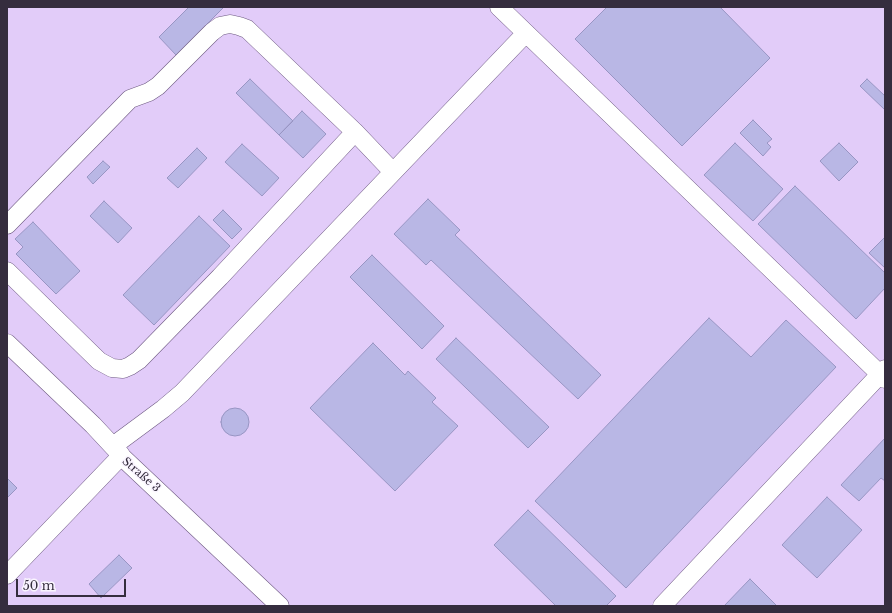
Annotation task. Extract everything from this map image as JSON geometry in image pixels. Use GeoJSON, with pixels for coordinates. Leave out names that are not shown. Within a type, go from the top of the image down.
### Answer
{"type":"FeatureCollection","features":[{"type":"Feature","properties":{"kind":"lane"},"geometry":{"type":"LineString","coordinates":[[499,7],[883,374],[662,606]]}},
{"type":"Feature","properties":{"kind":"lane"},"geometry":{"type":"LineString","coordinates":[[7,225],[130,99],[149,92],[158,86],[212,32],[220,26],[230,24],[247,29],[355,132],[393,172]]}},
{"type":"Feature","properties":{"kind":"lane"},"geometry":{"type":"LineString","coordinates":[[7,343],[117,451],[182,393],[526,33]]}},
{"type":"Feature","properties":{"kind":"lane"},"geometry":{"type":"LineString","coordinates":[[7,272],[99,361],[112,368],[122,369],[130,366],[139,360],[220,277],[355,132]]}},
{"type":"Feature","properties":{"kind":"lane","name":"Straße 3"},"geometry":{"type":"LineString","coordinates":[[7,575],[117,451],[280,606]]}},
{"type":"Feature","properties":{"kind":"building"},"geometry":{"type":"Polygon","coordinates":[[[189,7],[224,7],[176,55],[159,37],[189,7]]]}},
{"type":"Feature","properties":{"kind":"building"},"geometry":{"type":"Polygon","coordinates":[[[607,7],[720,7],[770,58],[682,146],[575,39],[607,7]]]}},
{"type":"Feature","properties":{"kind":"building"},"geometry":{"type":"Polygon","coordinates":[[[250,79],[293,121],[279,135],[236,93],[250,79]]]}},
{"type":"Feature","properties":{"kind":"building"},"geometry":{"type":"Polygon","coordinates":[[[867,79],[885,96],[885,110],[860,86],[867,79]]]}},
{"type":"Feature","properties":{"kind":"building"},"geometry":{"type":"Polygon","coordinates":[[[302,111],[326,134],[303,158],[279,135],[302,111]]]}},
{"type":"Feature","properties":{"kind":"building"},"geometry":{"type":"Polygon","coordinates":[[[753,120],[772,139],[767,143],[771,147],[763,156],[740,133],[753,120]]]}},
{"type":"Feature","properties":{"kind":"building"},"geometry":{"type":"Polygon","coordinates":[[[735,143],[783,189],[753,221],[704,175],[735,143]]]}},
{"type":"Feature","properties":{"kind":"building"},"geometry":{"type":"Polygon","coordinates":[[[839,143],[858,162],[839,181],[820,161],[839,143]]]}},
{"type":"Feature","properties":{"kind":"building"},"geometry":{"type":"Polygon","coordinates":[[[242,144],[279,178],[262,196],[225,162],[242,144]]]}},
{"type":"Feature","properties":{"kind":"building"},"geometry":{"type":"Polygon","coordinates":[[[197,148],[207,158],[178,188],[167,178],[197,148]]]}},
{"type":"Feature","properties":{"kind":"building"},"geometry":{"type":"Polygon","coordinates":[[[103,161],[110,167],[93,184],[87,177],[103,161]]]}},
{"type":"Feature","properties":{"kind":"building"},"geometry":{"type":"Polygon","coordinates":[[[795,186],[885,273],[885,288],[856,319],[758,224],[795,186]]]}},
{"type":"Feature","properties":{"kind":"building"},"geometry":{"type":"Polygon","coordinates":[[[428,199],[460,230],[455,235],[601,375],[578,399],[431,260],[426,265],[394,234],[428,199]]]}},
{"type":"Feature","properties":{"kind":"building"},"geometry":{"type":"Polygon","coordinates":[[[104,201],[132,228],[118,243],[90,216],[104,201]]]}},
{"type":"Feature","properties":{"kind":"building"},"geometry":{"type":"Polygon","coordinates":[[[223,210],[242,229],[232,239],[213,220],[223,210]]]}},
{"type":"Feature","properties":{"kind":"building"},"geometry":{"type":"Polygon","coordinates":[[[199,216],[230,246],[154,325],[123,295],[199,216]]]}},
{"type":"Feature","properties":{"kind":"building"},"geometry":{"type":"Polygon","coordinates":[[[33,222],[80,271],[56,294],[16,254],[23,247],[15,239],[33,222]]]}},
{"type":"Feature","properties":{"kind":"building"},"geometry":{"type":"Polygon","coordinates":[[[885,237],[885,268],[869,253],[885,237]]]}},
{"type":"Feature","properties":{"kind":"building"},"geometry":{"type":"Polygon","coordinates":[[[372,255],[444,326],[422,349],[350,277],[372,255]]]}},
{"type":"Feature","properties":{"kind":"building"},"geometry":{"type":"Polygon","coordinates":[[[709,318],[751,357],[786,320],[836,367],[626,588],[535,501],[709,318]]]}},
{"type":"Feature","properties":{"kind":"building"},"geometry":{"type":"Polygon","coordinates":[[[456,338],[549,427],[528,448],[436,359],[456,338]]]}},
{"type":"Feature","properties":{"kind":"building"},"geometry":{"type":"Polygon","coordinates":[[[373,343],[405,375],[408,371],[436,398],[432,402],[458,426],[395,491],[310,408],[373,343]]]}},
{"type":"Feature","properties":{"kind":"building"},"geometry":{"type":"Polygon","coordinates":[[[235,408],[245,412],[249,422],[245,432],[235,436],[225,432],[221,422],[225,412],[235,408]]]}},
{"type":"Feature","properties":{"kind":"building"},"geometry":{"type":"Polygon","coordinates":[[[885,438],[885,481],[881,478],[859,501],[841,485],[885,438]]]}},
{"type":"Feature","properties":{"kind":"building"},"geometry":{"type":"Polygon","coordinates":[[[7,478],[17,488],[7,498],[7,478]]]}},
{"type":"Feature","properties":{"kind":"building"},"geometry":{"type":"Polygon","coordinates":[[[827,497],[862,530],[817,578],[782,545],[827,497]]]}},
{"type":"Feature","properties":{"kind":"building"},"geometry":{"type":"Polygon","coordinates":[[[528,510],[616,596],[606,606],[556,606],[494,545],[528,510]]]}},
{"type":"Feature","properties":{"kind":"building"},"geometry":{"type":"Polygon","coordinates":[[[119,555],[132,568],[101,598],[89,584],[119,555]]]}},
{"type":"Feature","properties":{"kind":"building"},"geometry":{"type":"Polygon","coordinates":[[[750,579],[777,606],[724,606],[750,579]]]}}]}
